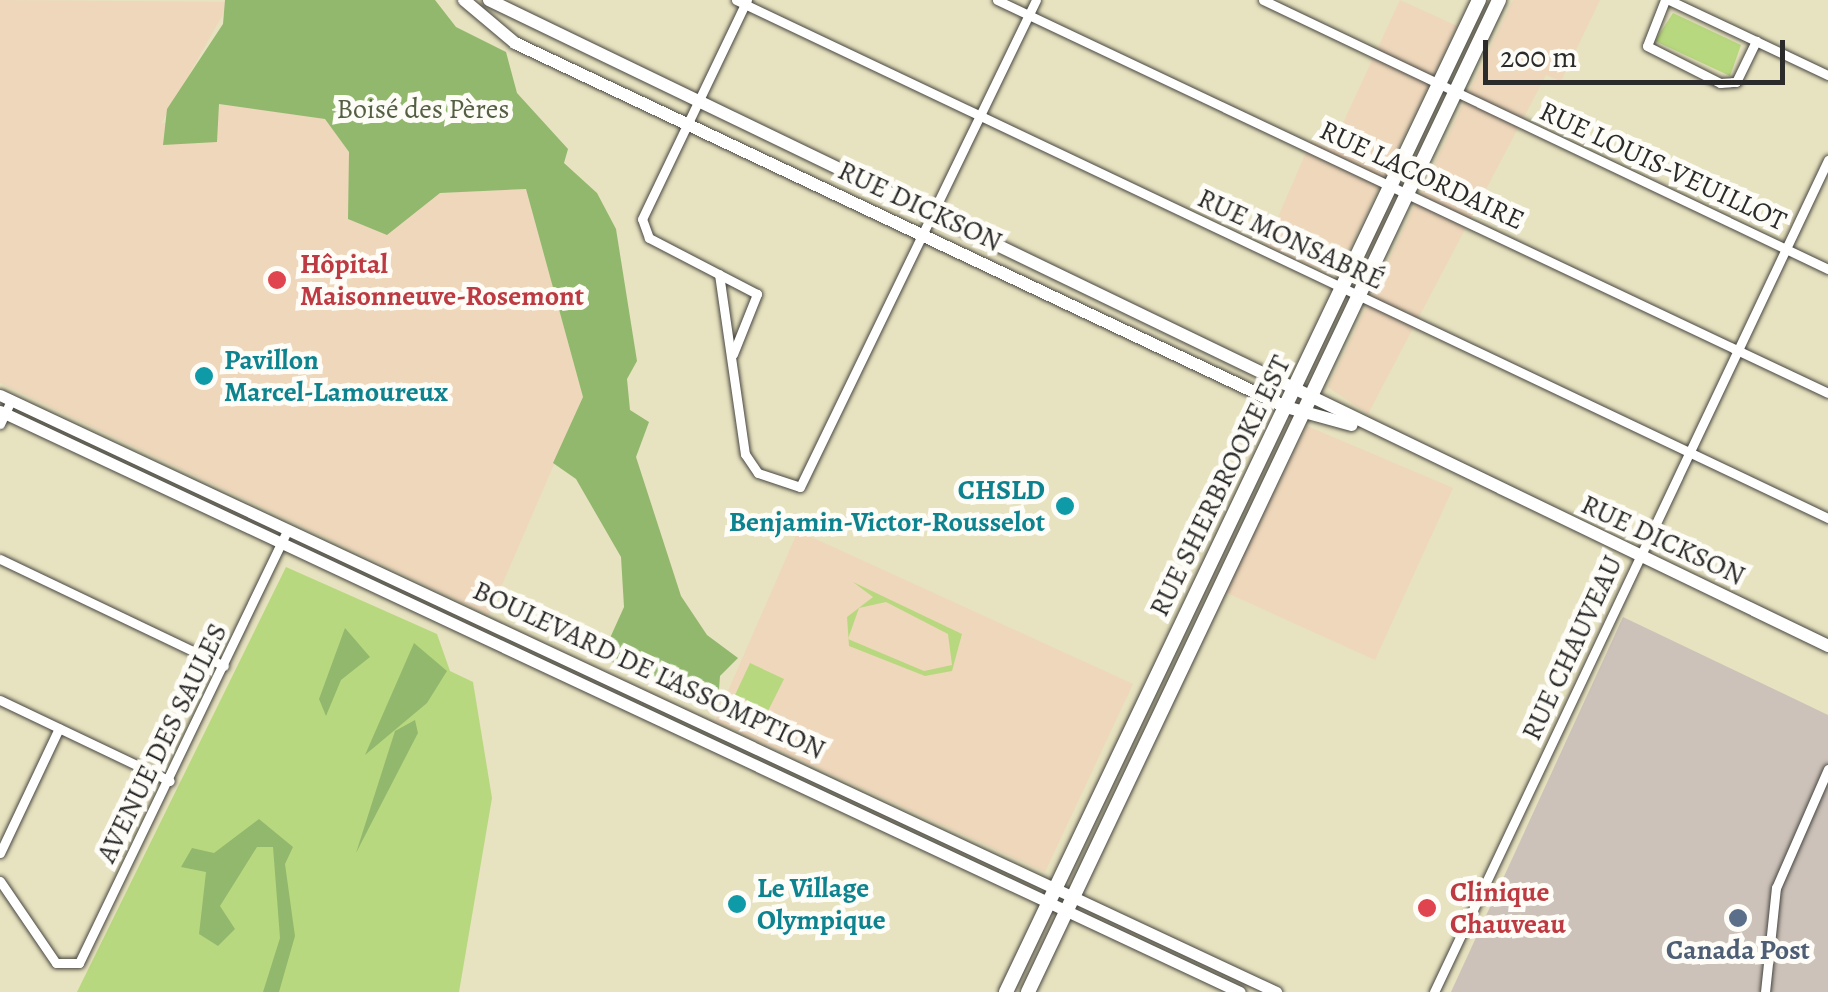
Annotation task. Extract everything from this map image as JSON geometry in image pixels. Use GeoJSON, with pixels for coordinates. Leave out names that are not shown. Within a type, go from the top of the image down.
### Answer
{"type":"FeatureCollection","features":[{"type":"Feature","properties":{"kind":"main road","name":"RUE DICKSON"},"geometry":{"type":"LineString","coordinates":[[464,0],[515,43],[1286,407],[1369,429]]}},
{"type":"Feature","properties":{"kind":"main road","name":"RUE DICKSON"},"geometry":{"type":"LineString","coordinates":[[488,0],[697,105],[1295,389],[1369,429],[1828,646]]}},
{"type":"Feature","properties":{"kind":"main road","name":"RUE SHERBROOKE EST"},"geometry":{"type":"LineString","coordinates":[[1006,992],[1479,0]]}},
{"type":"Feature","properties":{"kind":"main road","name":"RUE SHERBROOKE EST"},"geometry":{"type":"LineString","coordinates":[[1028,992],[1499,0]]}},
{"type":"Feature","properties":{"kind":"street","name":"RUE LACORDAIRE"},"geometry":{"type":"LineString","coordinates":[[997,0],[1828,393]]}},
{"type":"Feature","properties":{"kind":"street"},"geometry":{"type":"LineString","coordinates":[[718,274],[750,466],[802,486],[1036,0]]}},
{"type":"Feature","properties":{"kind":"street","name":"RUE LOUIS-VEUILLOT"},"geometry":{"type":"LineString","coordinates":[[1263,0],[1828,269]]}},
{"type":"Feature","properties":{"kind":"street"},"geometry":{"type":"LineString","coordinates":[[1756,41],[1736,82],[1720,82],[1647,46],[1667,0],[1756,41],[1828,75]]}},
{"type":"Feature","properties":{"kind":"street"},"geometry":{"type":"LineString","coordinates":[[731,356],[758,299],[642,228],[742,1]]}},
{"type":"Feature","properties":{"kind":"street","name":"RUE MONSABRÉ"},"geometry":{"type":"LineString","coordinates":[[742,1],[1828,518]]}},
{"type":"Feature","properties":{"kind":"street","name":"RUE CHAUVEAU"},"geometry":{"type":"LineString","coordinates":[[1434,992],[1828,160]]}},
{"type":"Feature","properties":{"kind":"street"},"geometry":{"type":"LineString","coordinates":[[2,416],[5,397]]}},
{"type":"Feature","properties":{"kind":"street","name":"BOULEVARD DE L'ASSOMPTION"},"geometry":{"type":"LineString","coordinates":[[5,397],[286,532],[1056,886],[1070,902],[1124,936],[1240,992]]}},
{"type":"Feature","properties":{"kind":"street","name":"BOULEVARD DE L'ASSOMPTION"},"geometry":{"type":"LineString","coordinates":[[2,416],[1049,901],[1070,902],[1130,922],[1276,992]]}},
{"type":"Feature","properties":{"kind":"street","name":"AVENUE DES SAULES"},"geometry":{"type":"LineString","coordinates":[[0,881],[56,964],[72,968],[170,781],[286,532]]}},
{"type":"Feature","properties":{"kind":"street"},"geometry":{"type":"LineString","coordinates":[[0,559],[224,666]]}},
{"type":"Feature","properties":{"kind":"street"},"geometry":{"type":"LineString","coordinates":[[0,700],[170,781]]}},
{"type":"Feature","properties":{"kind":"street"},"geometry":{"type":"LineString","coordinates":[[0,853],[59,728]]}},
{"type":"Feature","properties":{"kind":"street"},"geometry":{"type":"LineString","coordinates":[[1764,992],[1776,888],[1828,769]]}},
{"type":"Feature","properties":{"kind":"street"},"geometry":{"type":"LineString","coordinates":[[1124,936],[1130,922]]}},
{"type":"Feature","properties":{"kind":"shaded area","name":"Hôpital Maisonneuve-Rosemont"},"geometry":{"type":"Polygon","coordinates":[[[0,0],[230,2],[161,124],[218,104],[326,119],[349,152],[349,219],[440,193],[526,189],[583,397],[489,615],[0,383],[0,0]]]}},
{"type":"Feature","properties":{"kind":"shaded area"},"geometry":{"type":"Polygon","coordinates":[[[1400,0],[1457,26],[1336,277],[1266,245],[1311,141],[1331,149],[1400,0]]]}},
{"type":"Feature","properties":{"kind":"shaded area"},"geometry":{"type":"Polygon","coordinates":[[[1513,0],[1600,0],[1561,81],[1546,75],[1368,414],[1328,387],[1513,0]]]}},
{"type":"Feature","properties":{"kind":"shaded area"},"geometry":{"type":"Polygon","coordinates":[[[1307,426],[1453,488],[1375,660],[1225,592],[1307,426]]]}},
{"type":"Feature","properties":{"kind":"shaded area"},"geometry":{"type":"Polygon","coordinates":[[[798,531],[1133,684],[1045,872],[715,721],[798,531]]]}},
{"type":"Feature","properties":{"kind":"shaded area"},"geometry":{"type":"Polygon","coordinates":[[[1623,617],[1828,715],[1828,992],[1451,992],[1623,617]]]}},
{"type":"Feature","properties":{"kind":"green space","name":"Boisé des Pères"},"geometry":{"type":"Polygon","coordinates":[[[225,0],[435,0],[456,27],[506,52],[517,93],[568,149],[564,163],[597,193],[616,229],[637,361],[627,379],[630,410],[649,422],[636,457],[681,596],[707,635],[738,658],[720,676],[718,703],[601,658],[624,607],[621,557],[576,479],[553,463],[583,397],[526,189],[440,193],[387,235],[348,219],[349,152],[325,119],[219,104],[217,142],[163,145],[167,109],[223,24],[225,0]]]}},
{"type":"Feature","properties":{"kind":"green space"},"geometry":{"type":"Polygon","coordinates":[[[1673,13],[1741,45],[1730,76],[1655,41],[1673,13]]]}},
{"type":"Feature","properties":{"kind":"green space"},"geometry":{"type":"Polygon","coordinates":[[[286,567],[437,634],[450,671],[473,682],[492,798],[459,992],[77,992],[286,567]]]}},
{"type":"Feature","properties":{"kind":"green space"},"geometry":{"type":"Polygon","coordinates":[[[853,582],[962,634],[952,671],[925,676],[849,646],[849,639],[924,671],[952,665],[948,634],[886,602],[859,608],[848,638],[847,617],[873,597],[853,582]]]}},
{"type":"Feature","properties":{"kind":"green space"},"geometry":{"type":"Polygon","coordinates":[[[345,628],[370,657],[341,680],[326,716],[319,699],[345,628]]]}},
{"type":"Feature","properties":{"kind":"green space"},"geometry":{"type":"Polygon","coordinates":[[[414,643],[447,671],[427,703],[365,755],[414,643]]]}},
{"type":"Feature","properties":{"kind":"green space"},"geometry":{"type":"Polygon","coordinates":[[[750,663],[784,679],[768,711],[735,695],[750,663]]]}},
{"type":"Feature","properties":{"kind":"green space"},"geometry":{"type":"Polygon","coordinates":[[[415,720],[418,733],[356,853],[395,731],[415,720]]]}},
{"type":"Feature","properties":{"kind":"green space"},"geometry":{"type":"Polygon","coordinates":[[[259,819],[293,847],[285,864],[295,936],[279,992],[263,992],[280,938],[273,847],[257,847],[220,906],[235,929],[218,946],[199,934],[206,872],[181,867],[192,848],[214,853],[259,819]]]}},
{"type":"Feature","properties":{"kind":"place","name":"Hôpital Maisonneuve-Rosemont"},"geometry":{"type":"Point","coordinates":[277,280]}},
{"type":"Feature","properties":{"kind":"place","name":"Pavillon Marcel-Lamoureux"},"geometry":{"type":"Point","coordinates":[204,376]}},
{"type":"Feature","properties":{"kind":"place","name":"CHSLD Benjamin-Victor-Rousselot"},"geometry":{"type":"Point","coordinates":[1065,506]}},
{"type":"Feature","properties":{"kind":"place","name":"Le Village Olympique"},"geometry":{"type":"Point","coordinates":[737,904]}},
{"type":"Feature","properties":{"kind":"place","name":"Clinique Chauveau"},"geometry":{"type":"Point","coordinates":[1427,908]}},
{"type":"Feature","properties":{"kind":"place","name":"Canada Post"},"geometry":{"type":"Point","coordinates":[1738,918]}}]}
